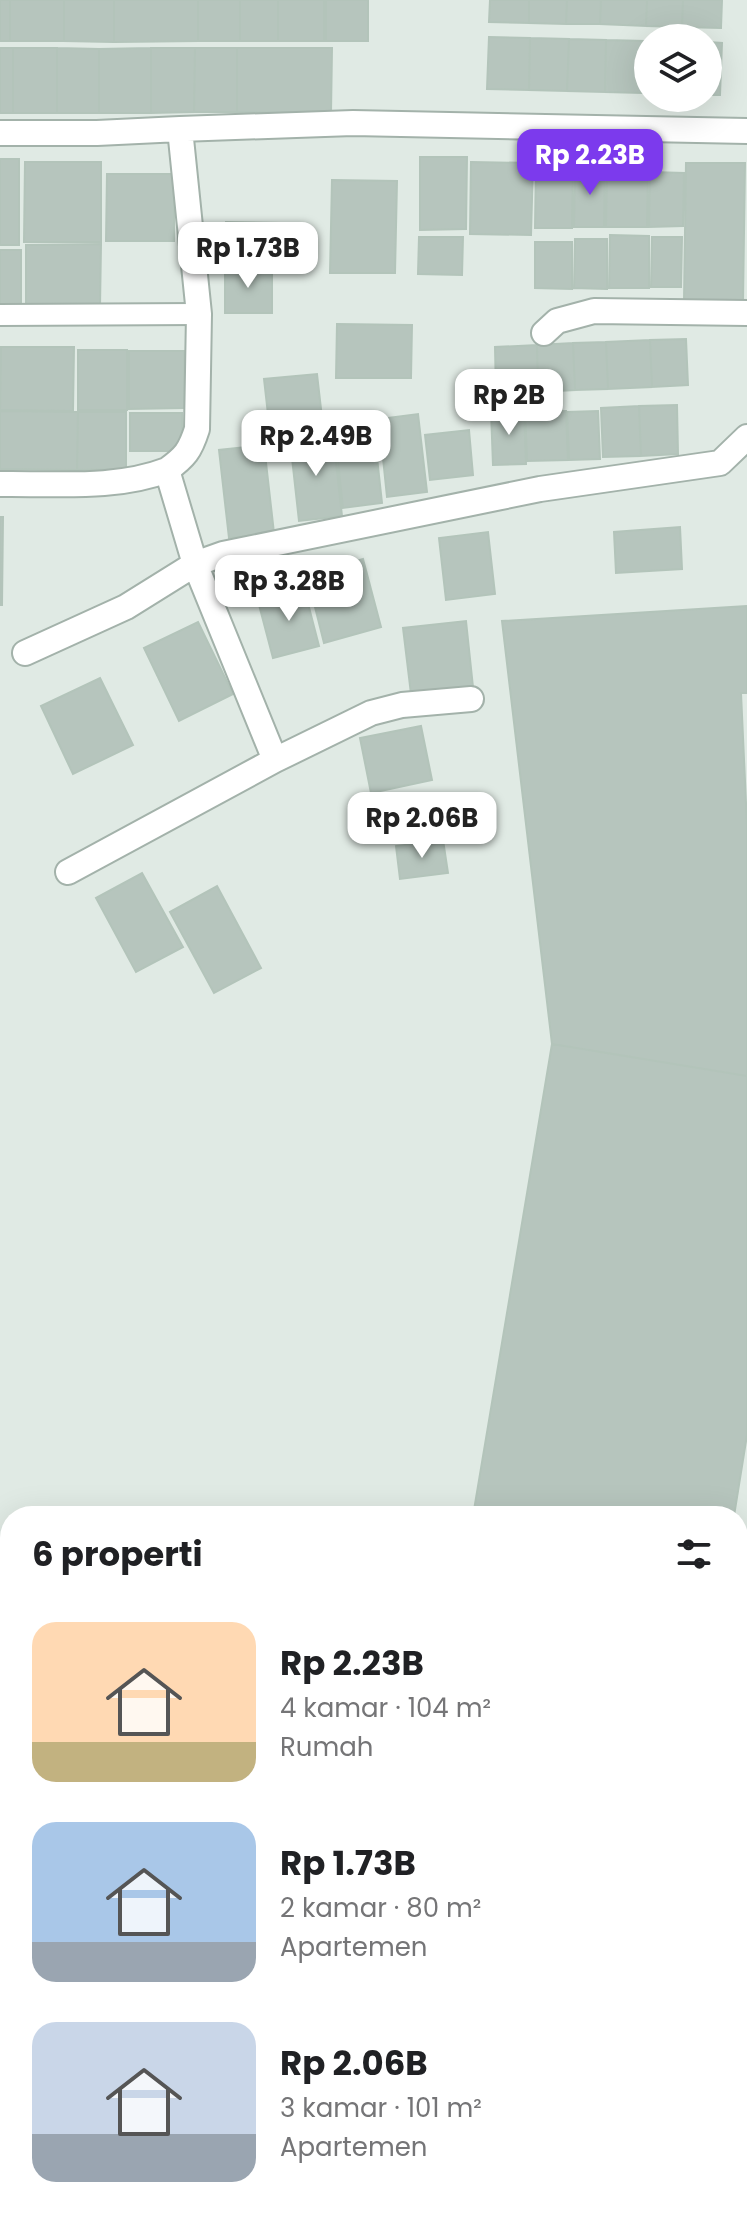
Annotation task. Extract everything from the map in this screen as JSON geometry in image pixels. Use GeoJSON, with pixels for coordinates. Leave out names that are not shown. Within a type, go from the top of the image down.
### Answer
{"type":"FeatureCollection","features":[{"type":"Feature","properties":{"kind":"street"},"geometry":{"type":"LineString","coordinates":[[0,133],[97,133],[353,123],[747,131]]}},
{"type":"Feature","properties":{"kind":"street"},"geometry":{"type":"LineString","coordinates":[[0,484],[145,479],[167,470],[183,458],[192,446],[197,429],[199,314],[180,129]]}},
{"type":"Feature","properties":{"kind":"street"},"geometry":{"type":"LineString","coordinates":[[544,333],[557,321],[594,311],[747,313]]}},
{"type":"Feature","properties":{"kind":"street"},"geometry":{"type":"LineString","coordinates":[[25,653],[126,607],[195,564],[223,554],[511,495],[720,463],[747,437]]}},
{"type":"Feature","properties":{"kind":"street"},"geometry":{"type":"LineString","coordinates":[[167,470],[195,564],[275,760]]}},
{"type":"Feature","properties":{"kind":"street"},"geometry":{"type":"LineString","coordinates":[[68,872],[275,760],[371,713],[402,705],[471,699]]}},
{"type":"Feature","properties":{"kind":"lane"},"geometry":{"type":"LineString","coordinates":[[0,315],[199,314]]}},
{"type":"Feature","properties":{"kind":"building"},"geometry":{"type":"Polygon","coordinates":[[[0,0],[10,0],[10,41],[0,41],[0,0]]]}},
{"type":"Feature","properties":{"kind":"building"},"geometry":{"type":"Polygon","coordinates":[[[10,0],[64,0],[64,41],[10,41],[10,0]]]}},
{"type":"Feature","properties":{"kind":"building"},"geometry":{"type":"Polygon","coordinates":[[[64,0],[114,0],[114,42],[64,41],[64,0]]]}},
{"type":"Feature","properties":{"kind":"building"},"geometry":{"type":"Polygon","coordinates":[[[114,0],[198,0],[198,41],[114,42],[114,0]]]}},
{"type":"Feature","properties":{"kind":"building"},"geometry":{"type":"Polygon","coordinates":[[[198,0],[240,0],[240,41],[198,41],[198,0]]]}},
{"type":"Feature","properties":{"kind":"building"},"geometry":{"type":"Polygon","coordinates":[[[240,0],[278,0],[278,41],[240,41],[240,0]]]}},
{"type":"Feature","properties":{"kind":"building"},"geometry":{"type":"Polygon","coordinates":[[[278,0],[324,0],[324,41],[278,41],[278,0]]]}},
{"type":"Feature","properties":{"kind":"building"},"geometry":{"type":"Polygon","coordinates":[[[326,0],[368,0],[368,41],[326,41],[326,0]]]}},
{"type":"Feature","properties":{"kind":"building"},"geometry":{"type":"Polygon","coordinates":[[[490,0],[529,0],[529,23],[489,22],[490,0]]]}},
{"type":"Feature","properties":{"kind":"building"},"geometry":{"type":"Polygon","coordinates":[[[529,0],[567,0],[566,24],[529,23],[529,0]]]}},
{"type":"Feature","properties":{"kind":"building"},"geometry":{"type":"Polygon","coordinates":[[[567,0],[601,0],[600,24],[566,24],[567,0]]]}},
{"type":"Feature","properties":{"kind":"building"},"geometry":{"type":"Polygon","coordinates":[[[601,0],[647,0],[646,24],[600,24],[601,0]]]}},
{"type":"Feature","properties":{"kind":"building"},"geometry":{"type":"Polygon","coordinates":[[[647,0],[683,0],[682,24],[646,24],[647,0]]]}},
{"type":"Feature","properties":{"kind":"building"},"geometry":{"type":"Polygon","coordinates":[[[683,0],[722,0],[721,24],[682,24],[683,0]]]}},
{"type":"Feature","properties":{"kind":"building"},"geometry":{"type":"Polygon","coordinates":[[[489,37],[530,38],[529,90],[487,89],[489,37]]]}},
{"type":"Feature","properties":{"kind":"building"},"geometry":{"type":"Polygon","coordinates":[[[530,38],[569,39],[567,91],[529,90],[530,38]]]}},
{"type":"Feature","properties":{"kind":"building"},"geometry":{"type":"Polygon","coordinates":[[[569,39],[606,40],[605,92],[567,91],[569,39]]]}},
{"type":"Feature","properties":{"kind":"building"},"geometry":{"type":"Polygon","coordinates":[[[606,40],[634,41],[634,93],[605,92],[606,40]]]}},
{"type":"Feature","properties":{"kind":"building"},"geometry":{"type":"Polygon","coordinates":[[[0,48],[13,48],[13,113],[0,113],[0,48]]]}},
{"type":"Feature","properties":{"kind":"building"},"geometry":{"type":"Polygon","coordinates":[[[13,48],[57,48],[57,113],[13,113],[13,48]]]}},
{"type":"Feature","properties":{"kind":"building"},"geometry":{"type":"Polygon","coordinates":[[[57,48],[99,49],[99,113],[57,113],[57,48]]]}},
{"type":"Feature","properties":{"kind":"building"},"geometry":{"type":"Polygon","coordinates":[[[151,48],[195,48],[194,112],[151,113],[151,48]]]}},
{"type":"Feature","properties":{"kind":"building"},"geometry":{"type":"Polygon","coordinates":[[[151,48],[151,113],[99,113],[99,49],[151,48]]]}},
{"type":"Feature","properties":{"kind":"building"},"geometry":{"type":"Polygon","coordinates":[[[195,48],[237,48],[237,112],[194,112],[195,48]]]}},
{"type":"Feature","properties":{"kind":"building"},"geometry":{"type":"Polygon","coordinates":[[[237,48],[332,48],[331,113],[237,112],[237,48]]]}},
{"type":"Feature","properties":{"kind":"building"},"geometry":{"type":"Polygon","coordinates":[[[420,157],[467,157],[466,229],[420,230],[420,157]]]}},
{"type":"Feature","properties":{"kind":"building"},"geometry":{"type":"Polygon","coordinates":[[[0,159],[19,159],[19,245],[0,245],[0,159]]]}},
{"type":"Feature","properties":{"kind":"building"},"geometry":{"type":"Polygon","coordinates":[[[25,162],[101,162],[101,242],[24,242],[25,162]]]}},
{"type":"Feature","properties":{"kind":"building"},"geometry":{"type":"Polygon","coordinates":[[[471,162],[533,163],[531,235],[470,234],[471,162]]]}},
{"type":"Feature","properties":{"kind":"building"},"geometry":{"type":"Polygon","coordinates":[[[536,162],[573,163],[572,228],[535,228],[536,162]]]}},
{"type":"Feature","properties":{"kind":"building"},"geometry":{"type":"Polygon","coordinates":[[[686,163],[745,163],[743,302],[684,301],[686,163]]]}},
{"type":"Feature","properties":{"kind":"building"},"geometry":{"type":"Polygon","coordinates":[[[575,167],[605,167],[604,227],[574,227],[575,167]]]}},
{"type":"Feature","properties":{"kind":"building"},"geometry":{"type":"Polygon","coordinates":[[[607,169],[648,170],[647,227],[606,227],[607,169]]]}},
{"type":"Feature","properties":{"kind":"building"},"geometry":{"type":"Polygon","coordinates":[[[650,172],[684,173],[683,226],[649,227],[650,172]]]}},
{"type":"Feature","properties":{"kind":"building"},"geometry":{"type":"Polygon","coordinates":[[[107,174],[174,174],[174,241],[106,241],[107,174]]]}},
{"type":"Feature","properties":{"kind":"building"},"geometry":{"type":"Polygon","coordinates":[[[332,180],[397,181],[395,273],[330,273],[332,180]]]}},
{"type":"Feature","properties":{"kind":"building"},"geometry":{"type":"Polygon","coordinates":[[[226,222],[280,223],[280,266],[225,265],[226,222]]]}},
{"type":"Feature","properties":{"kind":"building"},"geometry":{"type":"Polygon","coordinates":[[[610,235],[649,236],[649,288],[609,288],[610,235]]]}},
{"type":"Feature","properties":{"kind":"building"},"geometry":{"type":"Polygon","coordinates":[[[419,237],[463,237],[462,275],[418,274],[419,237]]]}},
{"type":"Feature","properties":{"kind":"building"},"geometry":{"type":"Polygon","coordinates":[[[652,237],[682,237],[681,287],[651,287],[652,237]]]}},
{"type":"Feature","properties":{"kind":"building"},"geometry":{"type":"Polygon","coordinates":[[[575,239],[607,239],[607,289],[574,288],[575,239]]]}},
{"type":"Feature","properties":{"kind":"building"},"geometry":{"type":"Polygon","coordinates":[[[535,242],[572,242],[572,289],[535,288],[535,242]]]}},
{"type":"Feature","properties":{"kind":"building"},"geometry":{"type":"Polygon","coordinates":[[[101,244],[100,307],[26,307],[26,245],[101,244]]]}},
{"type":"Feature","properties":{"kind":"building"},"geometry":{"type":"Polygon","coordinates":[[[0,250],[21,250],[21,307],[0,307],[0,250]]]}},
{"type":"Feature","properties":{"kind":"building"},"geometry":{"type":"Polygon","coordinates":[[[225,267],[272,268],[272,313],[225,313],[225,267]]]}},
{"type":"Feature","properties":{"kind":"building"},"geometry":{"type":"Polygon","coordinates":[[[337,324],[412,325],[411,378],[336,378],[337,324]]]}},
{"type":"Feature","properties":{"kind":"building"},"geometry":{"type":"Polygon","coordinates":[[[686,339],[688,385],[652,387],[650,340],[686,339]]]}},
{"type":"Feature","properties":{"kind":"building"},"geometry":{"type":"Polygon","coordinates":[[[650,340],[652,387],[608,389],[606,342],[650,340]]]}},
{"type":"Feature","properties":{"kind":"building"},"geometry":{"type":"Polygon","coordinates":[[[606,342],[608,389],[575,390],[573,343],[606,342]]]}},
{"type":"Feature","properties":{"kind":"building"},"geometry":{"type":"Polygon","coordinates":[[[573,343],[575,390],[538,392],[537,345],[573,343]]]}},
{"type":"Feature","properties":{"kind":"building"},"geometry":{"type":"Polygon","coordinates":[[[537,345],[538,392],[496,393],[495,347],[537,345]]]}},
{"type":"Feature","properties":{"kind":"building"},"geometry":{"type":"Polygon","coordinates":[[[1,347],[74,347],[73,411],[0,410],[1,347]]]}},
{"type":"Feature","properties":{"kind":"building"},"geometry":{"type":"Polygon","coordinates":[[[78,350],[127,350],[127,410],[78,410],[78,350]]]}},
{"type":"Feature","properties":{"kind":"building"},"geometry":{"type":"Polygon","coordinates":[[[129,351],[184,351],[184,408],[129,409],[129,351]]]}},
{"type":"Feature","properties":{"kind":"building"},"geometry":{"type":"Polygon","coordinates":[[[317,374],[324,435],[271,441],[264,379],[317,374]]]}},
{"type":"Feature","properties":{"kind":"building"},"geometry":{"type":"Polygon","coordinates":[[[677,405],[678,454],[641,456],[639,406],[677,405]]]}},
{"type":"Feature","properties":{"kind":"building"},"geometry":{"type":"Polygon","coordinates":[[[639,406],[641,456],[603,457],[601,408],[639,406]]]}},
{"type":"Feature","properties":{"kind":"building"},"geometry":{"type":"Polygon","coordinates":[[[524,409],[526,464],[493,465],[491,411],[524,409]]]}},
{"type":"Feature","properties":{"kind":"building"},"geometry":{"type":"Polygon","coordinates":[[[0,411],[78,412],[77,470],[0,469],[0,411]]]}},
{"type":"Feature","properties":{"kind":"building"},"geometry":{"type":"Polygon","coordinates":[[[566,411],[568,460],[527,461],[525,412],[566,411]]]}},
{"type":"Feature","properties":{"kind":"building"},"geometry":{"type":"Polygon","coordinates":[[[598,411],[600,459],[569,460],[567,412],[598,411]]]}},
{"type":"Feature","properties":{"kind":"building"},"geometry":{"type":"Polygon","coordinates":[[[78,412],[126,412],[126,469],[77,470],[78,412]]]}},
{"type":"Feature","properties":{"kind":"building"},"geometry":{"type":"Polygon","coordinates":[[[130,413],[182,413],[182,451],[130,451],[130,413]]]}},
{"type":"Feature","properties":{"kind":"building"},"geometry":{"type":"Polygon","coordinates":[[[418,414],[427,492],[387,497],[379,419],[418,414]]]}},
{"type":"Feature","properties":{"kind":"building"},"geometry":{"type":"Polygon","coordinates":[[[374,430],[382,503],[343,508],[335,434],[374,430]]]}},
{"type":"Feature","properties":{"kind":"building"},"geometry":{"type":"Polygon","coordinates":[[[469,430],[473,475],[430,480],[425,435],[469,430]]]}},
{"type":"Feature","properties":{"kind":"building"},"geometry":{"type":"Polygon","coordinates":[[[333,435],[342,516],[299,521],[290,440],[333,435]]]}},
{"type":"Feature","properties":{"kind":"building"},"geometry":{"type":"Polygon","coordinates":[[[264,445],[274,533],[229,538],[219,450],[264,445]]]}},
{"type":"Feature","properties":{"kind":"building"},"geometry":{"type":"Polygon","coordinates":[[[0,517],[3,517],[2,605],[0,605],[0,517]]]}},
{"type":"Feature","properties":{"kind":"building"},"geometry":{"type":"Polygon","coordinates":[[[680,527],[682,569],[616,573],[614,532],[680,527]]]}},
{"type":"Feature","properties":{"kind":"building"},"geometry":{"type":"Polygon","coordinates":[[[488,532],[495,594],[446,600],[439,538],[488,532]]]}},
{"type":"Feature","properties":{"kind":"building"},"geometry":{"type":"Polygon","coordinates":[[[363,559],[381,627],[324,643],[307,575],[363,559]]]}},
{"type":"Feature","properties":{"kind":"building"},"geometry":{"type":"Polygon","coordinates":[[[304,588],[319,646],[273,658],[258,601],[304,588]]]}},
{"type":"Feature","properties":{"kind":"building"},"geometry":{"type":"Polygon","coordinates":[[[747,606],[747,693],[741,693],[747,825],[747,1076],[552,1044],[502,621],[747,606]]]}},
{"type":"Feature","properties":{"kind":"building"},"geometry":{"type":"Polygon","coordinates":[[[466,621],[473,687],[411,694],[403,628],[466,621]]]}},
{"type":"Feature","properties":{"kind":"building"},"geometry":{"type":"Polygon","coordinates":[[[198,622],[233,694],[179,721],[144,648],[198,622]]]}},
{"type":"Feature","properties":{"kind":"building"},"geometry":{"type":"Polygon","coordinates":[[[100,678],[133,745],[73,774],[41,706],[100,678]]]}},
{"type":"Feature","properties":{"kind":"building"},"geometry":{"type":"Polygon","coordinates":[[[421,726],[432,780],[371,793],[360,738],[421,726]]]}},
{"type":"Feature","properties":{"kind":"building"},"geometry":{"type":"Polygon","coordinates":[[[443,840],[448,873],[400,879],[396,846],[443,840]]]}},
{"type":"Feature","properties":{"kind":"building"},"geometry":{"type":"Polygon","coordinates":[[[142,873],[183,947],[136,972],[96,898],[142,873]]]}},
{"type":"Feature","properties":{"kind":"building"},"geometry":{"type":"Polygon","coordinates":[[[217,886],[261,968],[214,993],[170,912],[217,886]]]}},
{"type":"Feature","properties":{"kind":"building"},"geometry":{"type":"Polygon","coordinates":[[[552,1044],[747,1076],[747,1435],[736,1506],[475,1506],[552,1044]]]}}]}
